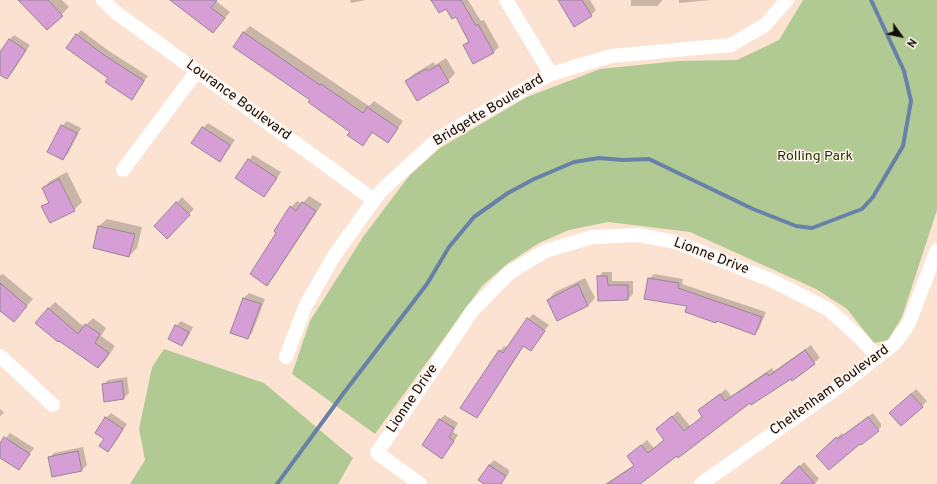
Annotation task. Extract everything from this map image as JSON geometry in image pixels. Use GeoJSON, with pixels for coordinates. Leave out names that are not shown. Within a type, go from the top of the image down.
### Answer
{"type":"FeatureCollection","features":[{"type":"Feature","properties":{"kind":"street","name":"Lourance Boulevard"},"geometry":{"type":"LineString","coordinates":[[103,0],[114,11],[374,200]]}},
{"type":"Feature","properties":{"kind":"street"},"geometry":{"type":"LineString","coordinates":[[506,0],[551,74]]}},
{"type":"Feature","properties":{"kind":"street","name":"Bridgette Boulevard"},"geometry":{"type":"LineString","coordinates":[[286,357],[306,305],[334,256],[383,189],[440,137],[551,74],[611,56],[731,45],[765,25],[787,0]]}},
{"type":"Feature","properties":{"kind":"street"},"geometry":{"type":"LineString","coordinates":[[123,170],[198,71]]}},
{"type":"Feature","properties":{"kind":"street","name":"Lionne Drive"},"geometry":{"type":"LineString","coordinates":[[420,484],[377,453],[472,311],[509,274],[545,251],[592,237],[638,235],[676,242],[773,282],[828,309],[856,334],[878,357]]}},
{"type":"Feature","properties":{"kind":"street","name":"Cheltenham Boulevard"},"geometry":{"type":"LineString","coordinates":[[701,484],[844,383],[894,344],[908,325],[937,250]]}},
{"type":"Feature","properties":{"kind":"street"},"geometry":{"type":"LineString","coordinates":[[0,356],[53,405]]}},
{"type":"Feature","properties":{"kind":"green space","name":"Rolling Park"},"geometry":{"type":"Polygon","coordinates":[[[803,0],[937,0],[937,210],[902,317],[888,340],[874,343],[847,309],[816,289],[690,232],[608,222],[569,230],[539,243],[507,264],[482,286],[375,434],[292,374],[310,321],[363,237],[409,176],[440,148],[527,97],[600,69],[678,61],[737,60],[779,40],[803,0]]]}},
{"type":"Feature","properties":{"kind":"green space"},"geometry":{"type":"Polygon","coordinates":[[[164,349],[264,383],[353,458],[338,484],[130,484],[145,460],[139,429],[152,367],[164,349]]]}},
{"type":"Feature","properties":{"kind":"building"},"geometry":{"type":"Polygon","coordinates":[[[18,0],[48,0],[63,16],[47,30],[18,0]]]}},
{"type":"Feature","properties":{"kind":"building"},"geometry":{"type":"Polygon","coordinates":[[[170,0],[217,0],[211,8],[225,18],[213,33],[170,0]]]}},
{"type":"Feature","properties":{"kind":"building"},"geometry":{"type":"Polygon","coordinates":[[[431,0],[461,0],[476,26],[478,24],[494,53],[473,64],[463,45],[469,42],[456,17],[452,19],[446,9],[439,13],[431,0]]]}},
{"type":"Feature","properties":{"kind":"building"},"geometry":{"type":"Polygon","coordinates":[[[558,0],[582,0],[592,16],[574,27],[558,0]]]}},
{"type":"Feature","properties":{"kind":"building"},"geometry":{"type":"Polygon","coordinates":[[[243,32],[363,113],[367,107],[398,128],[388,143],[372,132],[363,146],[347,135],[350,132],[308,102],[310,100],[233,47],[243,32]]]}},
{"type":"Feature","properties":{"kind":"building"},"geometry":{"type":"Polygon","coordinates":[[[76,34],[104,55],[144,81],[132,100],[105,82],[108,78],[66,48],[76,34]]]}},
{"type":"Feature","properties":{"kind":"building"},"geometry":{"type":"Polygon","coordinates":[[[9,39],[26,50],[7,79],[0,75],[0,52],[9,39]]]}},
{"type":"Feature","properties":{"kind":"building"},"geometry":{"type":"Polygon","coordinates":[[[439,65],[449,82],[417,101],[405,81],[426,69],[427,71],[439,65]]]}},
{"type":"Feature","properties":{"kind":"building"},"geometry":{"type":"Polygon","coordinates":[[[61,125],[77,133],[63,160],[47,152],[61,125]]]}},
{"type":"Feature","properties":{"kind":"building"},"geometry":{"type":"Polygon","coordinates":[[[202,127],[230,145],[220,162],[191,143],[202,127]]]}},
{"type":"Feature","properties":{"kind":"building"},"geometry":{"type":"Polygon","coordinates":[[[248,159],[277,178],[264,197],[235,178],[248,159]]]}},
{"type":"Feature","properties":{"kind":"building"},"geometry":{"type":"Polygon","coordinates":[[[59,179],[75,211],[50,223],[41,206],[49,203],[42,188],[59,179]]]}},
{"type":"Feature","properties":{"kind":"building"},"geometry":{"type":"Polygon","coordinates":[[[176,202],[190,215],[167,239],[154,226],[176,202]]]}},
{"type":"Feature","properties":{"kind":"building"},"geometry":{"type":"Polygon","coordinates":[[[302,202],[316,211],[267,286],[250,274],[276,233],[274,231],[290,206],[296,211],[302,202]]]}},
{"type":"Feature","properties":{"kind":"building"},"geometry":{"type":"Polygon","coordinates":[[[98,226],[135,234],[129,257],[93,248],[98,226]]]}},
{"type":"Feature","properties":{"kind":"building"},"geometry":{"type":"Polygon","coordinates":[[[597,276],[607,276],[608,285],[628,285],[628,300],[598,301],[597,276]]]}},
{"type":"Feature","properties":{"kind":"building"},"geometry":{"type":"Polygon","coordinates":[[[648,278],[679,283],[678,288],[762,317],[755,335],[717,321],[716,323],[685,312],[687,306],[644,299],[648,278]]]}},
{"type":"Feature","properties":{"kind":"building"},"geometry":{"type":"Polygon","coordinates":[[[0,283],[27,306],[14,322],[0,311],[0,283]]]}},
{"type":"Feature","properties":{"kind":"building"},"geometry":{"type":"Polygon","coordinates":[[[578,284],[588,306],[557,321],[547,300],[578,284]]]}},
{"type":"Feature","properties":{"kind":"building"},"geometry":{"type":"Polygon","coordinates":[[[243,298],[261,304],[248,339],[230,333],[243,298]]]}},
{"type":"Feature","properties":{"kind":"building"},"geometry":{"type":"Polygon","coordinates":[[[48,308],[78,334],[85,324],[100,334],[95,343],[109,353],[98,368],[59,341],[58,342],[35,323],[48,308]]]}},
{"type":"Feature","properties":{"kind":"building"},"geometry":{"type":"Polygon","coordinates":[[[527,318],[545,331],[531,351],[523,346],[477,418],[460,408],[499,350],[503,353],[527,318]]]}},
{"type":"Feature","properties":{"kind":"building"},"geometry":{"type":"Polygon","coordinates":[[[175,325],[189,332],[182,346],[168,339],[175,325]]]}},
{"type":"Feature","properties":{"kind":"building"},"geometry":{"type":"Polygon","coordinates":[[[805,350],[815,364],[792,381],[791,379],[751,405],[750,403],[678,458],[677,456],[640,484],[607,484],[634,466],[627,456],[641,445],[648,453],[664,440],[656,429],[672,416],[684,431],[702,417],[698,410],[720,394],[725,401],[767,373],[769,376],[805,350]]]}},
{"type":"Feature","properties":{"kind":"building"},"geometry":{"type":"Polygon","coordinates":[[[122,381],[124,399],[104,402],[102,384],[122,381]]]}},
{"type":"Feature","properties":{"kind":"building"},"geometry":{"type":"Polygon","coordinates":[[[911,394],[923,407],[901,426],[889,413],[911,394]]]}},
{"type":"Feature","properties":{"kind":"building"},"geometry":{"type":"Polygon","coordinates":[[[105,417],[123,429],[108,452],[99,446],[104,439],[95,433],[105,417]]]}},
{"type":"Feature","properties":{"kind":"building"},"geometry":{"type":"Polygon","coordinates":[[[868,417],[879,431],[861,445],[860,444],[829,470],[816,456],[836,437],[838,439],[868,417]]]}},
{"type":"Feature","properties":{"kind":"building"},"geometry":{"type":"Polygon","coordinates":[[[439,419],[454,428],[449,437],[454,441],[442,459],[422,445],[439,419]]]}},
{"type":"Feature","properties":{"kind":"building"},"geometry":{"type":"Polygon","coordinates":[[[4,437],[30,454],[19,470],[0,458],[0,443],[4,437]]]}},
{"type":"Feature","properties":{"kind":"building"},"geometry":{"type":"Polygon","coordinates":[[[78,451],[82,471],[52,477],[48,457],[78,451]]]}},
{"type":"Feature","properties":{"kind":"building"},"geometry":{"type":"Polygon","coordinates":[[[489,465],[506,476],[501,484],[484,484],[478,480],[489,465]]]}},
{"type":"Feature","properties":{"kind":"building"},"geometry":{"type":"Polygon","coordinates":[[[799,466],[815,484],[780,484],[799,466]]]}},
{"type":"Feature","properties":{"kind":"waterway"},"geometry":{"type":"LineString","coordinates":[[277,484],[427,284],[449,247],[474,217],[508,193],[534,179],[574,162],[599,158],[623,160],[649,159],[753,209],[796,226],[812,228],[862,209],[873,197],[903,146],[911,101],[904,71],[871,0]]}}]}
